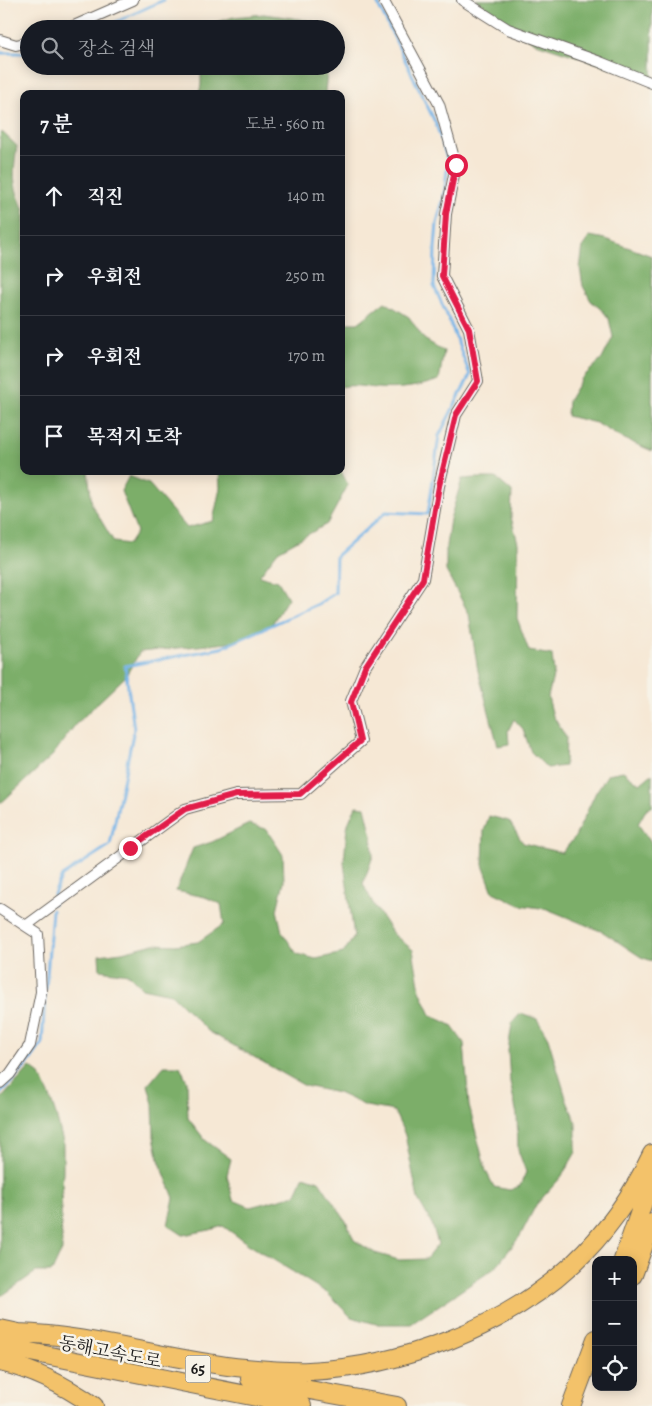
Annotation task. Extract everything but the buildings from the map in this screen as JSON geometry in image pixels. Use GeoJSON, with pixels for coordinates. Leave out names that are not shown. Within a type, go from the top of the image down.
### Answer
{"type":"FeatureCollection","features":[{"type":"Feature","properties":{"kind":"highway"},"geometry":{"type":"LineString","coordinates":[[18,1333],[46,1334],[202,1362],[280,1371],[309,1372],[339,1369],[411,1354],[442,1343],[502,1314],[527,1300],[574,1264],[597,1239],[622,1206],[652,1154]]}},
{"type":"Feature","properties":{"kind":"highway"},"geometry":{"type":"LineString","coordinates":[[624,1256],[652,1177]]}},
{"type":"Feature","properties":{"kind":"highway"},"geometry":{"type":"LineString","coordinates":[[637,1264],[652,1223]]}},
{"type":"Feature","properties":{"kind":"highway","name":"동해고속도로"},"geometry":{"type":"LineString","coordinates":[[0,1329],[165,1363],[397,1406]]}},
{"type":"Feature","properties":{"kind":"highway","name":"동해고속도로"},"geometry":{"type":"LineString","coordinates":[[0,1346],[13,1359],[302,1406]]}},
{"type":"Feature","properties":{"kind":"highway"},"geometry":{"type":"LineString","coordinates":[[583,1395],[594,1346]]}},
{"type":"Feature","properties":{"kind":"highway"},"geometry":{"type":"LineString","coordinates":[[13,1359],[72,1390],[94,1406]]}},
{"type":"Feature","properties":{"kind":"highway"},"geometry":{"type":"LineString","coordinates":[[571,1406],[583,1395],[592,1380]]}},
{"type":"Feature","properties":{"kind":"street"},"geometry":{"type":"LineString","coordinates":[[87,20],[133,0]]}},
{"type":"Feature","properties":{"kind":"street"},"geometry":{"type":"LineString","coordinates":[[27,925],[185,809],[236,795],[300,794],[360,741],[351,702],[365,667],[423,579],[439,486],[456,415],[478,381],[469,329],[442,276],[446,214],[456,165],[438,104],[383,0]]}},
{"type":"Feature","properties":{"kind":"street"},"geometry":{"type":"LineString","coordinates":[[462,0],[508,29],[652,83]]}},
{"type":"Feature","properties":{"kind":"street"},"geometry":{"type":"LineString","coordinates":[[0,40],[16,45],[20,44]]}},
{"type":"Feature","properties":{"kind":"street"},"geometry":{"type":"LineString","coordinates":[[0,909],[38,934],[41,992],[30,1045],[10,1074],[0,1083]]}},
{"type":"Feature","properties":{"kind":"green space"},"geometry":{"type":"Polygon","coordinates":[[[476,0],[652,0],[652,81],[533,42],[476,0]]]}},
{"type":"Feature","properties":{"kind":"green space"},"geometry":{"type":"Polygon","coordinates":[[[264,14],[306,20],[224,20],[264,14]]]}},
{"type":"Feature","properties":{"kind":"green space"},"geometry":{"type":"Polygon","coordinates":[[[201,75],[327,75],[325,90],[200,90],[201,75]]]}},
{"type":"Feature","properties":{"kind":"green space"},"geometry":{"type":"Polygon","coordinates":[[[2,132],[17,146],[14,179],[20,200],[20,475],[88,475],[92,505],[114,542],[129,544],[137,532],[121,491],[129,476],[149,484],[187,528],[213,521],[220,488],[219,475],[343,475],[348,485],[327,524],[278,551],[259,576],[278,581],[288,598],[272,624],[236,642],[140,652],[125,677],[75,725],[53,755],[0,804],[0,137],[2,132]]]}},
{"type":"Feature","properties":{"kind":"green space"},"geometry":{"type":"Polygon","coordinates":[[[590,236],[605,239],[652,256],[652,451],[620,437],[596,423],[567,416],[568,401],[582,378],[602,359],[613,337],[609,319],[591,301],[583,286],[580,268],[583,246],[590,236]]]}},
{"type":"Feature","properties":{"kind":"green space"},"geometry":{"type":"Polygon","coordinates":[[[385,302],[409,317],[424,339],[444,351],[439,380],[401,388],[385,389],[345,386],[345,323],[358,323],[385,302]]]}},
{"type":"Feature","properties":{"kind":"green space"},"geometry":{"type":"Polygon","coordinates":[[[496,478],[512,492],[511,517],[518,543],[517,618],[529,651],[552,655],[554,672],[548,697],[553,716],[566,737],[565,766],[547,768],[531,752],[523,729],[514,719],[508,731],[509,744],[498,746],[478,671],[469,614],[446,571],[446,546],[450,519],[462,479],[496,478]]]}},
{"type":"Feature","properties":{"kind":"green space"},"geometry":{"type":"Polygon","coordinates":[[[623,771],[640,784],[652,774],[652,807],[647,808],[638,824],[652,844],[652,961],[641,957],[603,932],[547,909],[520,905],[493,892],[483,865],[484,831],[489,816],[509,821],[523,843],[562,853],[575,837],[596,792],[608,774],[623,771]]]}},
{"type":"Feature","properties":{"kind":"green space"},"geometry":{"type":"Polygon","coordinates":[[[356,806],[365,807],[372,836],[373,856],[363,884],[393,934],[413,950],[420,990],[431,1015],[451,1025],[464,1043],[469,1106],[486,1171],[494,1187],[510,1190],[520,1186],[526,1172],[518,1150],[517,1115],[510,1082],[508,1051],[512,1023],[521,1013],[537,1019],[548,1038],[567,1101],[576,1122],[576,1152],[562,1176],[536,1205],[520,1236],[495,1268],[411,1324],[376,1324],[351,1317],[327,1293],[248,1244],[223,1226],[183,1235],[168,1225],[174,1198],[159,1160],[154,1137],[153,1104],[148,1085],[164,1066],[180,1066],[187,1081],[188,1118],[205,1140],[231,1159],[227,1175],[233,1200],[250,1207],[295,1195],[304,1176],[319,1181],[346,1221],[354,1240],[375,1253],[399,1260],[426,1259],[438,1244],[432,1224],[418,1199],[405,1135],[394,1111],[366,1106],[338,1093],[305,1086],[208,1031],[171,994],[142,988],[128,974],[100,970],[99,955],[122,952],[154,944],[175,945],[198,942],[224,924],[221,904],[205,897],[176,891],[193,848],[212,842],[249,824],[266,829],[283,855],[284,881],[277,910],[282,932],[297,954],[316,959],[343,953],[354,937],[344,863],[347,826],[356,806]]]}},
{"type":"Feature","properties":{"kind":"green space"},"geometry":{"type":"Polygon","coordinates":[[[30,1067],[39,1073],[49,1094],[63,1142],[62,1250],[52,1272],[36,1272],[3,1295],[0,1295],[0,1100],[30,1067]]]}},
{"type":"Feature","properties":{"kind":"waterway"},"geometry":{"type":"LineString","coordinates":[[120,20],[164,0]]}},
{"type":"Feature","properties":{"kind":"waterway"},"geometry":{"type":"LineString","coordinates":[[53,904],[54,894],[62,876],[110,845],[134,729],[125,666],[221,648],[318,604],[335,593],[336,556],[386,512],[428,514],[439,436],[470,375],[434,286],[437,223],[444,196],[448,161],[436,124],[376,0]]}},
{"type":"Feature","properties":{"kind":"waterway"},"geometry":{"type":"LineString","coordinates":[[0,53],[20,53]]}},
{"type":"Feature","properties":{"kind":"waterway"},"geometry":{"type":"LineString","coordinates":[[46,989],[52,910]]}},
{"type":"Feature","properties":{"kind":"waterway"},"geometry":{"type":"LineString","coordinates":[[0,1094],[26,1066],[42,1044],[45,995]]}},
{"type":"Feature","properties":{"kind":"route"},"geometry":{"type":"LineString","coordinates":[[130,848],[185,809],[236,795],[300,794],[360,741],[351,702],[365,667],[423,579],[439,486],[456,415],[478,381],[469,329],[442,276],[446,214],[456,165]]}}]}
